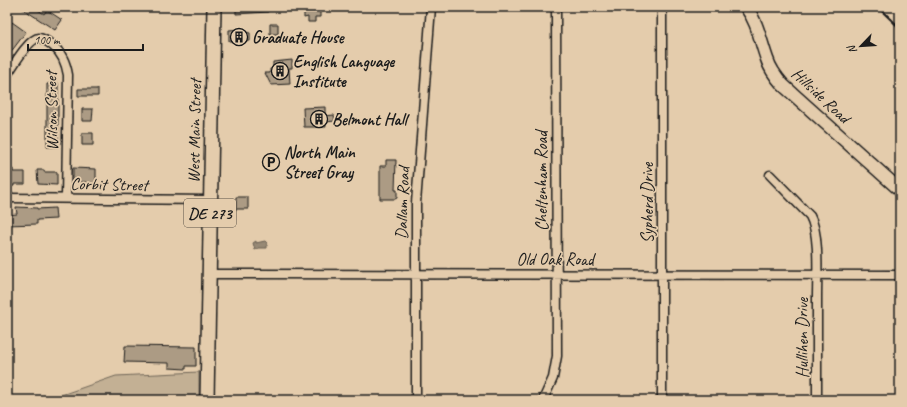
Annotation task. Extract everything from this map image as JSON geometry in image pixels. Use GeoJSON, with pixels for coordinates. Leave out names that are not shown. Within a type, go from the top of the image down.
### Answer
{"type":"FeatureCollection","features":[{"type":"Feature","properties":{"kind":"main road","name":"West Main Street"},"geometry":{"type":"LineString","coordinates":[[207,400],[214,7]]}},
{"type":"Feature","properties":{"kind":"street","name":"Dallam Road"},"geometry":{"type":"LineString","coordinates":[[416,400],[416,197],[431,7]]}},
{"type":"Feature","properties":{"kind":"street","name":"Cheltenham Road"},"geometry":{"type":"LineString","coordinates":[[543,400],[553,378],[555,369],[556,7]]}},
{"type":"Feature","properties":{"kind":"street","name":"Sypherd Drive"},"geometry":{"type":"LineString","coordinates":[[662,7],[662,400]]}},
{"type":"Feature","properties":{"kind":"street","name":"Hillside Road"},"geometry":{"type":"LineString","coordinates":[[746,7],[757,24],[769,63],[783,85],[900,190]]}},
{"type":"Feature","properties":{"kind":"street","name":"Wilson Street"},"geometry":{"type":"LineString","coordinates":[[7,74],[28,45],[38,38],[44,39],[57,49],[63,57],[68,75],[66,198]]}},
{"type":"Feature","properties":{"kind":"street","name":"Hullihen Drive"},"geometry":{"type":"LineString","coordinates":[[770,175],[810,216],[816,231],[817,400]]}},
{"type":"Feature","properties":{"kind":"street","name":"Corbit Street"},"geometry":{"type":"LineString","coordinates":[[7,198],[210,200]]}},
{"type":"Feature","properties":{"kind":"street","name":"Old Oak Road"},"geometry":{"type":"LineString","coordinates":[[209,274],[900,275]]}},
{"type":"Feature","properties":{"kind":"shaded area"},"geometry":{"type":"Polygon","coordinates":[[[256,241],[256,243],[265,241],[267,243],[267,248],[259,248],[255,250],[253,243],[256,241]]]}},
{"type":"Feature","properties":{"kind":"shaded area"},"geometry":{"type":"Polygon","coordinates":[[[199,372],[199,400],[47,400],[116,376],[199,372]]]}},
{"type":"Feature","properties":{"kind":"building"},"geometry":{"type":"Polygon","coordinates":[[[20,7],[34,7],[44,14],[47,10],[62,20],[55,30],[20,7]]]}},
{"type":"Feature","properties":{"kind":"building"},"geometry":{"type":"Polygon","coordinates":[[[236,7],[268,7],[268,12],[236,14],[236,7]]]}},
{"type":"Feature","properties":{"kind":"building"},"geometry":{"type":"Polygon","coordinates":[[[307,7],[314,7],[314,10],[320,10],[320,17],[315,17],[315,22],[308,22],[308,17],[304,18],[304,9],[307,9],[307,7]]]}},
{"type":"Feature","properties":{"kind":"building"},"geometry":{"type":"Polygon","coordinates":[[[12,22],[26,32],[7,57],[7,30],[12,22]]]}},
{"type":"Feature","properties":{"kind":"building"},"geometry":{"type":"Polygon","coordinates":[[[270,24],[278,24],[278,34],[270,34],[270,24]]]}},
{"type":"Feature","properties":{"kind":"building","name":"Graduate House"},"geometry":{"type":"Polygon","coordinates":[[[241,29],[241,31],[250,33],[250,41],[229,41],[229,30],[241,29]]]}},
{"type":"Feature","properties":{"kind":"building","name":"English Language Institute"},"geometry":{"type":"Polygon","coordinates":[[[292,60],[292,68],[289,68],[290,84],[271,85],[265,73],[270,73],[270,69],[273,69],[273,62],[292,60]]]}},
{"type":"Feature","properties":{"kind":"building"},"geometry":{"type":"Polygon","coordinates":[[[58,83],[58,147],[47,147],[47,84],[58,83]]]}},
{"type":"Feature","properties":{"kind":"building"},"geometry":{"type":"Polygon","coordinates":[[[78,89],[98,89],[98,96],[78,96],[78,89]]]}},
{"type":"Feature","properties":{"kind":"building","name":"Belmont Hall"},"geometry":{"type":"Polygon","coordinates":[[[325,107],[325,116],[334,115],[335,121],[325,122],[326,127],[304,127],[303,108],[325,107]]]}},
{"type":"Feature","properties":{"kind":"building"},"geometry":{"type":"Polygon","coordinates":[[[82,109],[93,109],[92,121],[82,121],[82,109]]]}},
{"type":"Feature","properties":{"kind":"building"},"geometry":{"type":"Polygon","coordinates":[[[82,133],[93,133],[93,145],[82,145],[82,133]]]}},
{"type":"Feature","properties":{"kind":"building"},"geometry":{"type":"Polygon","coordinates":[[[386,160],[396,160],[395,190],[397,190],[397,198],[395,199],[380,199],[380,166],[386,166],[386,160]]]}},
{"type":"Feature","properties":{"kind":"building"},"geometry":{"type":"Polygon","coordinates":[[[73,168],[96,169],[96,184],[73,182],[73,168]]]}},
{"type":"Feature","properties":{"kind":"building"},"geometry":{"type":"Polygon","coordinates":[[[7,169],[13,169],[13,172],[25,172],[25,184],[14,184],[14,186],[8,187],[7,169]]]}},
{"type":"Feature","properties":{"kind":"building"},"geometry":{"type":"Polygon","coordinates":[[[37,170],[44,170],[44,172],[57,172],[57,185],[38,184],[37,170]]]}},
{"type":"Feature","properties":{"kind":"building"},"geometry":{"type":"Polygon","coordinates":[[[236,197],[248,197],[248,209],[236,209],[236,197]]]}},
{"type":"Feature","properties":{"kind":"building"},"geometry":{"type":"Polygon","coordinates":[[[16,207],[37,209],[55,208],[56,219],[37,220],[37,224],[7,225],[7,215],[17,214],[16,207]]]}},
{"type":"Feature","properties":{"kind":"building"},"geometry":{"type":"Polygon","coordinates":[[[125,346],[196,347],[196,366],[186,366],[186,369],[169,368],[169,363],[124,362],[125,346]]]}},
{"type":"Feature","properties":{"kind":"railway"},"geometry":{"type":"LineString","coordinates":[[878,7],[900,28]]}},
{"type":"Feature","properties":{"kind":"place","name":"Graduate House"},"geometry":{"type":"Point","coordinates":[239,37]}},
{"type":"Feature","properties":{"kind":"place","name":"English Language Institute"},"geometry":{"type":"Point","coordinates":[280,71]}},
{"type":"Feature","properties":{"kind":"place","name":"Belmont Hall"},"geometry":{"type":"Point","coordinates":[319,119]}},
{"type":"Feature","properties":{"kind":"place","name":"North Main Street Gray"},"geometry":{"type":"Point","coordinates":[271,162]}}]}
